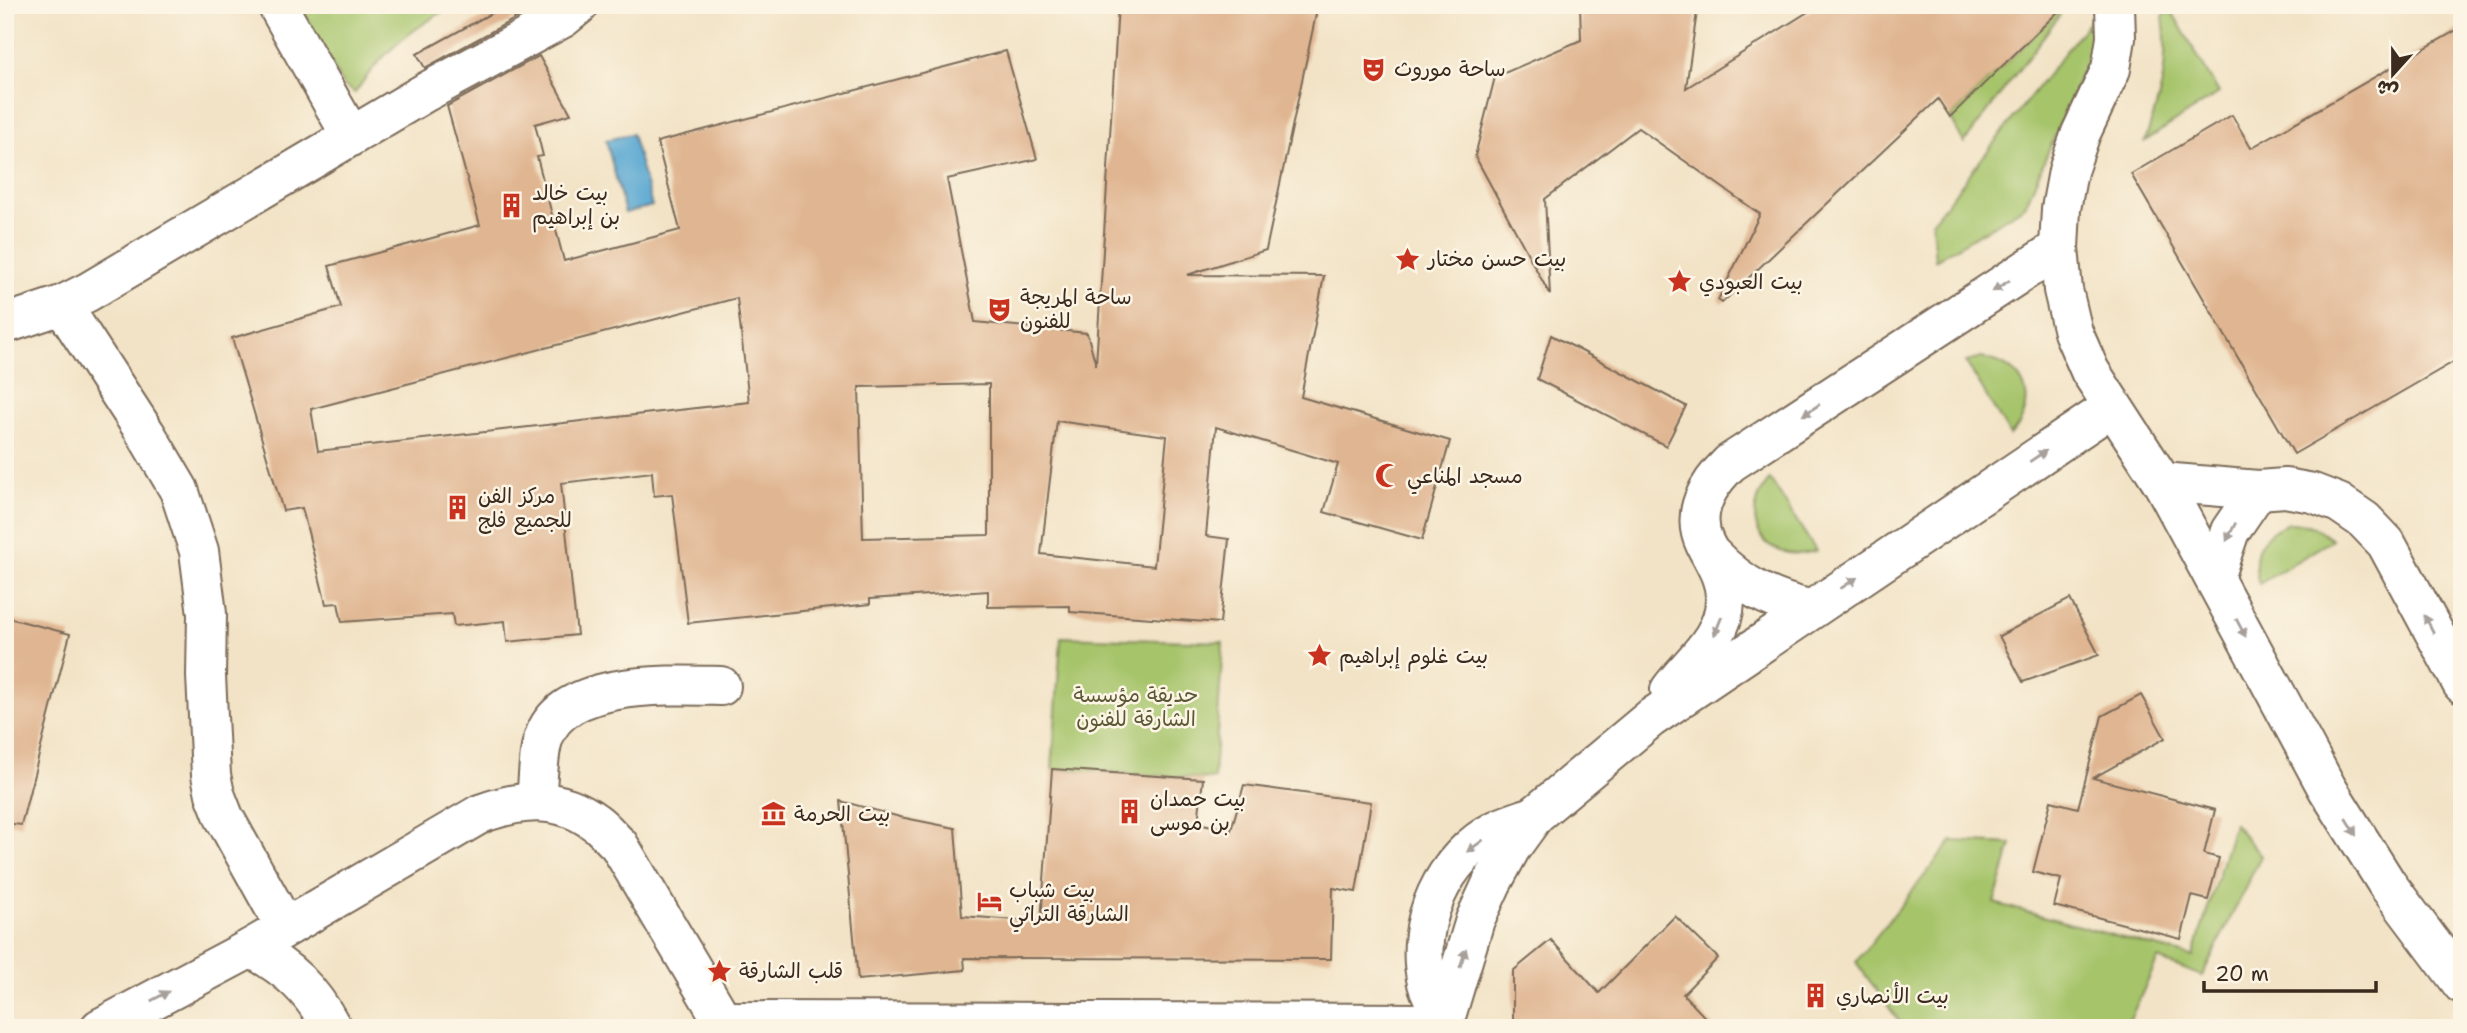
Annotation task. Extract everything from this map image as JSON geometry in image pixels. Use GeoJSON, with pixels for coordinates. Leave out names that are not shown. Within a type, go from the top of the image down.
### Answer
{"type":"FeatureCollection","features":[{"type":"Feature","properties":{"kind":"street"},"geometry":{"type":"LineString","coordinates":[[277,5],[351,136]]}},
{"type":"Feature","properties":{"kind":"street"},"geometry":{"type":"LineString","coordinates":[[5,324],[62,305],[88,292],[426,92],[563,18],[579,5]]}},
{"type":"Feature","properties":{"kind":"street"},"geometry":{"type":"LineString","coordinates":[[2115,5],[2116,38],[2110,69],[2081,133],[2068,171],[2061,209],[2059,248],[2063,290],[2073,332],[2090,371],[2162,482],[2327,788],[2386,884],[2462,984]]}},
{"type":"Feature","properties":{"kind":"street"},"geometry":{"type":"LineString","coordinates":[[1810,609],[1788,605],[1757,591],[1729,573],[1713,556],[1704,543],[1700,510],[1704,494],[1713,479],[1730,463],[2059,248]]}},
{"type":"Feature","properties":{"kind":"street"},"geometry":{"type":"LineString","coordinates":[[62,305],[146,433],[179,490],[199,551],[207,614],[206,676],[211,775],[215,794],[224,817],[285,927]]}},
{"type":"Feature","properties":{"kind":"street"},"geometry":{"type":"LineString","coordinates":[[100,1028],[251,948],[480,814],[507,804],[536,801],[568,807],[596,822],[619,845],[725,1025],[1444,1025],[1475,920],[1511,848],[1535,815],[1651,718],[2112,407]]}},
{"type":"Feature","properties":{"kind":"street"},"geometry":{"type":"LineString","coordinates":[[2162,482],[2258,490],[2285,488],[2313,493],[2339,503],[2364,520],[2386,543],[2462,684]]}},
{"type":"Feature","properties":{"kind":"street"},"geometry":{"type":"LineString","coordinates":[[2214,578],[2230,531],[2258,490]]}},
{"type":"Feature","properties":{"kind":"street"},"geometry":{"type":"LineString","coordinates":[[1651,718],[1682,674],[1714,636],[1722,619],[1726,600],[1723,581],[1713,556]]}},
{"type":"Feature","properties":{"kind":"street"},"geometry":{"type":"LineString","coordinates":[[536,801],[544,736],[566,708],[582,698],[600,692],[683,685],[721,686]]}},
{"type":"Feature","properties":{"kind":"street"},"geometry":{"type":"LineString","coordinates":[[251,948],[277,962],[300,981],[319,1004],[332,1028]]}},
{"type":"Feature","properties":{"kind":"green space"},"geometry":{"type":"Polygon","coordinates":[[[300,5],[454,5],[398,43],[376,65],[355,93],[343,85],[300,5]]]}},
{"type":"Feature","properties":{"kind":"green space"},"geometry":{"type":"Polygon","coordinates":[[[2067,5],[1964,143],[1950,117],[2067,5]]]}},
{"type":"Feature","properties":{"kind":"green space"},"geometry":{"type":"Polygon","coordinates":[[[2099,9],[2107,14],[2025,206],[1935,260],[1932,222],[2099,9]]]}},
{"type":"Feature","properties":{"kind":"green space"},"geometry":{"type":"Polygon","coordinates":[[[2171,10],[2219,93],[2145,141],[2163,80],[2163,16],[2171,10]]]}},
{"type":"Feature","properties":{"kind":"green space"},"geometry":{"type":"Polygon","coordinates":[[[1981,358],[2009,368],[2024,386],[2025,410],[2010,435],[1966,362],[1981,358]]]}},
{"type":"Feature","properties":{"kind":"green space"},"geometry":{"type":"Polygon","coordinates":[[[1770,479],[1816,551],[1798,554],[1782,551],[1761,536],[1756,523],[1756,510],[1760,494],[1770,479]]]}},
{"type":"Feature","properties":{"kind":"green space"},"geometry":{"type":"Polygon","coordinates":[[[2289,523],[2312,527],[2332,540],[2259,584],[2256,563],[2260,546],[2271,533],[2289,523]]]}},
{"type":"Feature","properties":{"kind":"green space","name":"حديقة مؤسسة الشارقة للفنون"},"geometry":{"type":"Polygon","coordinates":[[[1061,637],[1223,642],[1214,779],[1052,769],[1061,637]]]}},
{"type":"Feature","properties":{"kind":"green space"},"geometry":{"type":"Polygon","coordinates":[[[2234,823],[2261,856],[2202,976],[2158,959],[2126,1028],[1904,1028],[1856,962],[1952,841],[2012,844],[1994,903],[2193,957],[2234,823]]]}},
{"type":"Feature","properties":{"kind":"water"},"geometry":{"type":"Polygon","coordinates":[[[632,134],[652,206],[625,213],[606,140],[632,134]]]}},
{"type":"Feature","properties":{"kind":"building"},"geometry":{"type":"Polygon","coordinates":[[[506,5],[512,5],[518,17],[425,68],[417,54],[506,5]]]}},
{"type":"Feature","properties":{"kind":"building"},"geometry":{"type":"Polygon","coordinates":[[[1118,5],[1318,5],[1266,250],[1187,275],[1324,276],[1301,397],[1450,441],[1422,540],[1324,512],[1338,464],[1216,427],[1206,536],[1229,539],[1220,623],[1070,612],[1070,606],[988,607],[988,591],[870,599],[870,604],[688,623],[672,494],[654,496],[652,472],[561,483],[577,635],[507,642],[505,621],[454,626],[452,614],[342,622],[338,603],[326,604],[302,508],[283,511],[232,338],[341,307],[329,266],[480,225],[447,106],[539,56],[571,114],[535,124],[543,156],[537,157],[564,261],[680,230],[657,142],[1006,51],[1037,159],[947,179],[975,322],[1087,333],[1096,365],[1118,5]],[[737,298],[311,409],[318,451],[749,402],[737,298]],[[989,384],[859,387],[863,538],[989,535],[989,384]],[[1057,421],[1041,554],[1154,566],[1167,436],[1057,421]]]}},
{"type":"Feature","properties":{"kind":"building"},"geometry":{"type":"Polygon","coordinates":[[[1580,5],[1698,5],[1686,88],[1819,5],[2065,5],[1950,117],[1938,99],[1722,303],[1718,300],[1760,214],[1638,128],[1545,199],[1550,295],[1475,156],[1495,77],[1581,40],[1580,5]]]}},
{"type":"Feature","properties":{"kind":"building"},"geometry":{"type":"Polygon","coordinates":[[[2462,27],[2462,357],[2294,454],[2131,174],[2232,115],[2251,148],[2462,27]]]}},
{"type":"Feature","properties":{"kind":"building"},"geometry":{"type":"Polygon","coordinates":[[[1551,335],[1686,406],[1666,446],[1537,379],[1551,335]]]}},
{"type":"Feature","properties":{"kind":"building"},"geometry":{"type":"Polygon","coordinates":[[[2070,599],[2099,655],[2023,682],[1999,636],[2070,599]]]}},
{"type":"Feature","properties":{"kind":"building"},"geometry":{"type":"Polygon","coordinates":[[[5,617],[70,634],[21,825],[5,823],[5,617]]]}},
{"type":"Feature","properties":{"kind":"building"},"geometry":{"type":"Polygon","coordinates":[[[2141,695],[2165,738],[2093,778],[2215,810],[2204,854],[2219,858],[2208,900],[2192,896],[2181,939],[2054,906],[2061,879],[2033,872],[2051,801],[2078,808],[2102,716],[2141,695]]]}},
{"type":"Feature","properties":{"kind":"building"},"geometry":{"type":"Polygon","coordinates":[[[1052,769],[1203,779],[1198,823],[1231,830],[1244,785],[1371,802],[1356,892],[1333,888],[1331,959],[964,958],[965,970],[858,980],[841,801],[955,828],[962,916],[1041,922],[1052,769]]]}},
{"type":"Feature","properties":{"kind":"building"},"geometry":{"type":"Polygon","coordinates":[[[1675,916],[1718,958],[1683,994],[1715,1028],[1513,1028],[1513,971],[1551,940],[1599,993],[1675,916]]]}},
{"type":"Feature","properties":{"kind":"place","name":"ساحة موروث"},"geometry":{"type":"Point","coordinates":[1374,69]}},
{"type":"Feature","properties":{"kind":"place","name":"بيت خالد بن إبراهيم"},"geometry":{"type":"Point","coordinates":[512,205]}},
{"type":"Feature","properties":{"kind":"place","name":"بيت حسن مختار"},"geometry":{"type":"Point","coordinates":[1408,259]}},
{"type":"Feature","properties":{"kind":"place","name":"بيت العبودي"},"geometry":{"type":"Point","coordinates":[1679,282]}},
{"type":"Feature","properties":{"kind":"place","name":"ساحة المريجة للفنون"},"geometry":{"type":"Point","coordinates":[1000,309]}},
{"type":"Feature","properties":{"kind":"place","name":"مسجد المناعي"},"geometry":{"type":"Point","coordinates":[1387,476]}},
{"type":"Feature","properties":{"kind":"place","name":"مركز الفن للجميع فلج"},"geometry":{"type":"Point","coordinates":[458,508]}},
{"type":"Feature","properties":{"kind":"place","name":"بيت غلوم إبراهيم"},"geometry":{"type":"Point","coordinates":[1319,656]}},
{"type":"Feature","properties":{"kind":"place","name":"بيت حمدان بن موسى"},"geometry":{"type":"Point","coordinates":[1130,811]}},
{"type":"Feature","properties":{"kind":"place","name":"بيت الحرمة"},"geometry":{"type":"Point","coordinates":[774,814]}},
{"type":"Feature","properties":{"kind":"place","name":"بيت شباب الشارقة التراثي"},"geometry":{"type":"Point","coordinates":[989,902]}},
{"type":"Feature","properties":{"kind":"place","name":"قلب الشارقة"},"geometry":{"type":"Point","coordinates":[719,971]}},
{"type":"Feature","properties":{"kind":"place","name":"بيت الأنصاري"},"geometry":{"type":"Point","coordinates":[1816,996]}}]}
